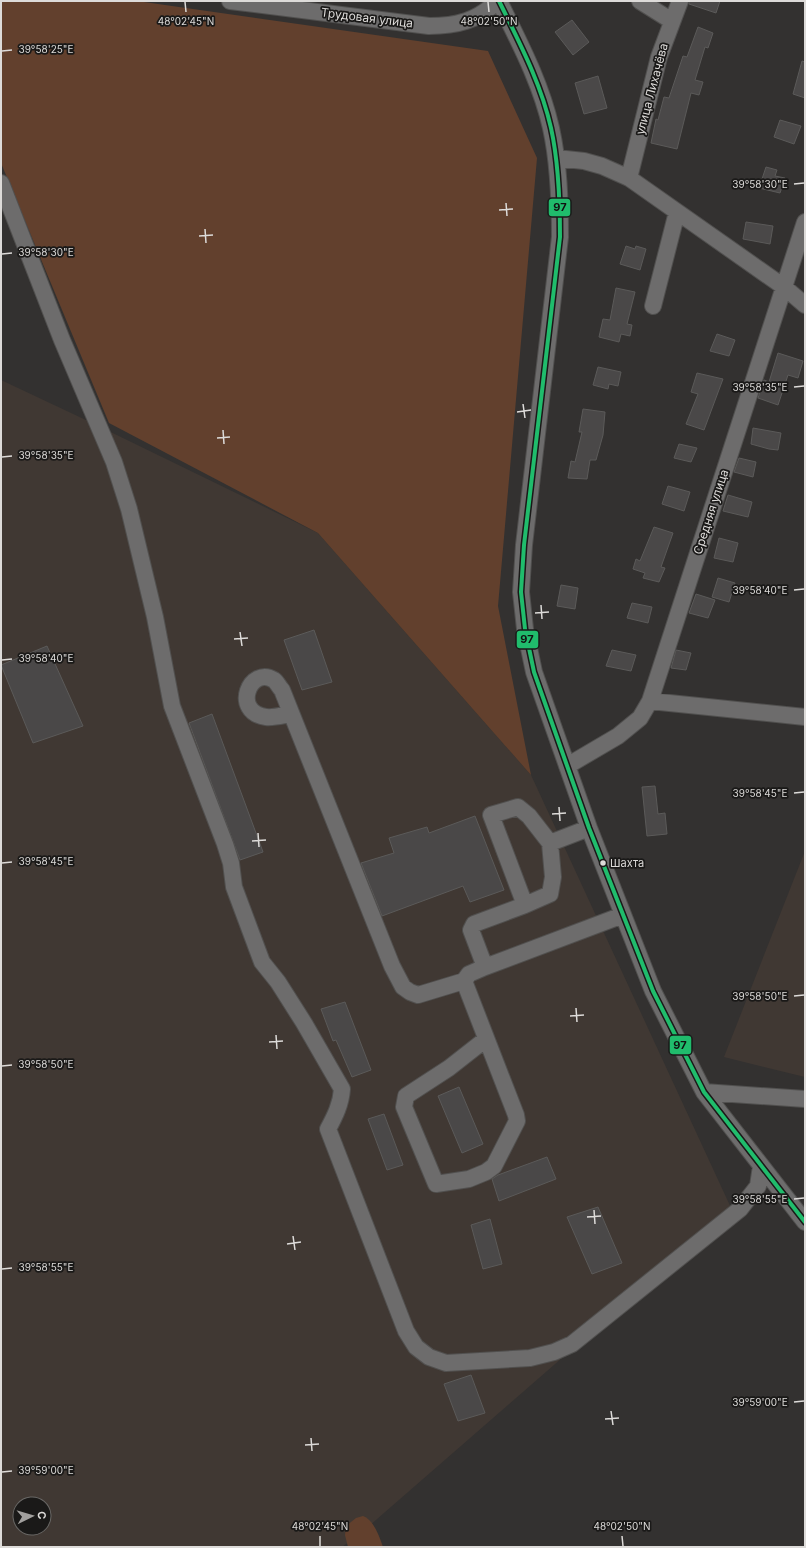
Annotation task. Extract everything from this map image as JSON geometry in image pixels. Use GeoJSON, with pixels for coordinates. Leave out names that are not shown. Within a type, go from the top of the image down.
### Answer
{"type":"FeatureCollection","features":[{"type":"Feature","properties":{"kind":"street","name":"Трудовая улица"},"geometry":{"type":"LineString","coordinates":[[230,1],[429,26],[444,26],[466,22],[481,15],[498,1]]}},
{"type":"Feature","properties":{"kind":"street"},"geometry":{"type":"LineString","coordinates":[[498,1],[528,61],[542,95],[551,128],[556,158],[560,201],[560,237],[526,523],[521,592],[525,629],[534,672],[589,828],[653,991],[704,1092],[805,1222]]}},
{"type":"Feature","properties":{"kind":"street"},"geometry":{"type":"LineString","coordinates":[[640,1],[672,21]]}},
{"type":"Feature","properties":{"kind":"street","name":"улица Лихачёва"},"geometry":{"type":"LineString","coordinates":[[629,178],[659,57],[680,1]]}},
{"type":"Feature","properties":{"kind":"street"},"geometry":{"type":"LineString","coordinates":[[556,158],[590,162],[629,178],[784,287],[805,305]]}},
{"type":"Feature","properties":{"kind":"street"},"geometry":{"type":"LineString","coordinates":[[1,184],[62,340],[114,462],[129,509],[153,609],[172,706],[232,863],[234,886],[262,962],[278,982],[304,1023],[342,1089],[342,1099],[328,1130],[406,1330],[416,1347],[429,1357],[446,1363],[530,1358],[554,1352],[572,1344],[740,1209],[758,1186],[762,1166]]}},
{"type":"Feature","properties":{"kind":"street"},"geometry":{"type":"LineString","coordinates":[[653,306],[677,212]]}},
{"type":"Feature","properties":{"kind":"street","name":"Средняя улица"},"geometry":{"type":"LineString","coordinates":[[567,766],[618,736],[640,718],[650,701],[805,222]]}},
{"type":"Feature","properties":{"kind":"street"},"geometry":{"type":"LineString","coordinates":[[650,701],[805,717]]}},
{"type":"Feature","properties":{"kind":"street"},"geometry":{"type":"LineString","coordinates":[[291,714],[392,966],[403,987],[410,992],[418,995],[464,980],[469,974],[485,967],[623,915]]}},
{"type":"Feature","properties":{"kind":"street"},"geometry":{"type":"LineString","coordinates":[[485,967],[471,930],[474,924],[525,905],[550,894],[553,877],[550,843],[530,816],[518,807],[491,815],[525,905]]}},
{"type":"Feature","properties":{"kind":"street"},"geometry":{"type":"LineString","coordinates":[[550,843],[589,828]]}},
{"type":"Feature","properties":{"kind":"street"},"geometry":{"type":"LineString","coordinates":[[464,980],[517,1121],[494,1166],[486,1172],[469,1179],[436,1184],[404,1107],[406,1096],[450,1068],[486,1039]]}},
{"type":"Feature","properties":{"kind":"street"},"geometry":{"type":"LineString","coordinates":[[704,1092],[805,1099]]}},
{"type":"Feature","properties":{"kind":"shaded area"},"geometry":{"type":"Polygon","coordinates":[[[1,1],[137,1],[488,51],[537,158],[498,606],[531,775],[318,533],[109,423],[1,163],[1,1]]]}},
{"type":"Feature","properties":{"kind":"shaded area"},"geometry":{"type":"Polygon","coordinates":[[[1,380],[318,533],[531,775],[732,1210],[361,1533],[342,1547],[1,1547],[1,380]]]}},
{"type":"Feature","properties":{"kind":"shaded area"},"geometry":{"type":"Polygon","coordinates":[[[805,851],[805,1077],[724,1057],[805,851]]]}},
{"type":"Feature","properties":{"kind":"shaded area"},"geometry":{"type":"Polygon","coordinates":[[[363,1516],[373,1525],[378,1533],[383,1547],[348,1547],[345,1535],[346,1526],[356,1518],[363,1516]]]}},
{"type":"Feature","properties":{"kind":"building"},"geometry":{"type":"Polygon","coordinates":[[[689,1],[720,1],[716,13],[689,4],[689,1]]]}},
{"type":"Feature","properties":{"kind":"building"},"geometry":{"type":"Polygon","coordinates":[[[572,20],[589,42],[573,55],[555,32],[572,20]]]}},
{"type":"Feature","properties":{"kind":"building"},"geometry":{"type":"Polygon","coordinates":[[[698,27],[713,33],[708,48],[705,47],[695,80],[703,82],[699,95],[691,93],[677,149],[651,143],[656,119],[658,120],[664,97],[669,98],[683,56],[687,57],[698,27]]]}},
{"type":"Feature","properties":{"kind":"building"},"geometry":{"type":"Polygon","coordinates":[[[802,61],[805,62],[805,98],[793,94],[802,61]]]}},
{"type":"Feature","properties":{"kind":"building"},"geometry":{"type":"Polygon","coordinates":[[[598,76],[607,108],[584,114],[575,83],[598,76]]]}},
{"type":"Feature","properties":{"kind":"building"},"geometry":{"type":"Polygon","coordinates":[[[780,120],[801,126],[794,144],[774,137],[780,120]]]}},
{"type":"Feature","properties":{"kind":"building"},"geometry":{"type":"Polygon","coordinates":[[[766,167],[777,170],[775,176],[785,178],[780,193],[759,188],[766,167]]]}},
{"type":"Feature","properties":{"kind":"building"},"geometry":{"type":"Polygon","coordinates":[[[746,222],[773,226],[770,244],[743,239],[746,222]]]}},
{"type":"Feature","properties":{"kind":"building"},"geometry":{"type":"Polygon","coordinates":[[[626,246],[635,249],[636,246],[646,249],[640,270],[620,264],[626,246]]]}},
{"type":"Feature","properties":{"kind":"building"},"geometry":{"type":"Polygon","coordinates":[[[616,288],[635,292],[627,324],[632,325],[630,336],[621,334],[619,342],[599,337],[603,319],[610,320],[616,288]]]}},
{"type":"Feature","properties":{"kind":"building"},"geometry":{"type":"Polygon","coordinates":[[[717,334],[735,340],[729,356],[710,351],[717,334]]]}},
{"type":"Feature","properties":{"kind":"building"},"geometry":{"type":"Polygon","coordinates":[[[778,353],[803,361],[798,378],[788,375],[778,405],[758,398],[764,380],[769,382],[778,353]]]}},
{"type":"Feature","properties":{"kind":"building"},"geometry":{"type":"Polygon","coordinates":[[[598,367],[621,372],[618,386],[609,384],[608,389],[593,385],[598,367]]]}},
{"type":"Feature","properties":{"kind":"building"},"geometry":{"type":"Polygon","coordinates":[[[697,373],[723,379],[704,430],[686,424],[698,394],[691,392],[697,373]]]}},
{"type":"Feature","properties":{"kind":"building"},"geometry":{"type":"Polygon","coordinates":[[[583,409],[605,412],[603,435],[596,460],[590,460],[587,479],[568,478],[571,461],[575,462],[582,432],[579,432],[583,409]]]}},
{"type":"Feature","properties":{"kind":"building"},"geometry":{"type":"Polygon","coordinates":[[[753,428],[781,433],[778,450],[751,444],[753,428]]]}},
{"type":"Feature","properties":{"kind":"building"},"geometry":{"type":"Polygon","coordinates":[[[679,444],[697,448],[691,462],[674,458],[679,444]]]}},
{"type":"Feature","properties":{"kind":"building"},"geometry":{"type":"Polygon","coordinates":[[[739,458],[756,462],[753,477],[734,472],[739,458]]]}},
{"type":"Feature","properties":{"kind":"building"},"geometry":{"type":"Polygon","coordinates":[[[668,486],[690,492],[684,511],[662,504],[668,486]]]}},
{"type":"Feature","properties":{"kind":"building"},"geometry":{"type":"Polygon","coordinates":[[[728,495],[752,502],[748,517],[723,511],[728,495]]]}},
{"type":"Feature","properties":{"kind":"building"},"geometry":{"type":"Polygon","coordinates":[[[654,527],[673,533],[661,567],[665,568],[659,582],[643,578],[645,573],[633,569],[636,559],[640,561],[654,527]]]}},
{"type":"Feature","properties":{"kind":"building"},"geometry":{"type":"Polygon","coordinates":[[[719,538],[738,543],[733,562],[714,558],[719,538]]]}},
{"type":"Feature","properties":{"kind":"building"},"geometry":{"type":"Polygon","coordinates":[[[718,578],[735,583],[729,602],[712,597],[718,578]]]}},
{"type":"Feature","properties":{"kind":"building"},"geometry":{"type":"Polygon","coordinates":[[[561,585],[578,588],[575,609],[557,606],[561,585]]]}},
{"type":"Feature","properties":{"kind":"building"},"geometry":{"type":"Polygon","coordinates":[[[696,594],[715,600],[708,618],[689,613],[696,594]]]}},
{"type":"Feature","properties":{"kind":"building"},"geometry":{"type":"Polygon","coordinates":[[[632,603],[652,607],[648,623],[627,618],[632,603]]]}},
{"type":"Feature","properties":{"kind":"building"},"geometry":{"type":"Polygon","coordinates":[[[314,630],[332,682],[302,690],[284,640],[314,630]]]}},
{"type":"Feature","properties":{"kind":"building"},"geometry":{"type":"Polygon","coordinates":[[[47,646],[83,726],[33,743],[1,665],[47,646]]]}},
{"type":"Feature","properties":{"kind":"building"},"geometry":{"type":"Polygon","coordinates":[[[612,650],[636,655],[631,671],[606,666],[612,650]]]}},
{"type":"Feature","properties":{"kind":"building"},"geometry":{"type":"Polygon","coordinates":[[[676,650],[691,653],[686,670],[671,668],[676,650]]]}},
{"type":"Feature","properties":{"kind":"building"},"geometry":{"type":"Polygon","coordinates":[[[212,714],[263,852],[240,860],[189,723],[212,714]]]}},
{"type":"Feature","properties":{"kind":"building"},"geometry":{"type":"Polygon","coordinates":[[[655,786],[658,814],[665,813],[667,834],[647,836],[642,787],[655,786]]]}},
{"type":"Feature","properties":{"kind":"building"},"geometry":{"type":"Polygon","coordinates":[[[475,816],[504,890],[470,902],[463,886],[382,916],[361,863],[394,853],[389,838],[427,827],[429,833],[475,816]]]}},
{"type":"Feature","properties":{"kind":"building"},"geometry":{"type":"Polygon","coordinates":[[[345,1002],[371,1070],[352,1077],[336,1040],[333,1041],[321,1009],[345,1002]]]}},
{"type":"Feature","properties":{"kind":"building"},"geometry":{"type":"Polygon","coordinates":[[[459,1087],[483,1144],[462,1153],[438,1096],[459,1087]]]}},
{"type":"Feature","properties":{"kind":"building"},"geometry":{"type":"Polygon","coordinates":[[[384,1114],[403,1165],[387,1170],[368,1119],[384,1114]]]}},
{"type":"Feature","properties":{"kind":"building"},"geometry":{"type":"Polygon","coordinates":[[[547,1157],[556,1179],[499,1201],[492,1179],[498,1175],[547,1157]]]}},
{"type":"Feature","properties":{"kind":"building"},"geometry":{"type":"Polygon","coordinates":[[[598,1207],[622,1263],[592,1274],[567,1217],[598,1207]]]}},
{"type":"Feature","properties":{"kind":"building"},"geometry":{"type":"Polygon","coordinates":[[[490,1219],[502,1264],[483,1269],[471,1225],[490,1219]]]}},
{"type":"Feature","properties":{"kind":"building"},"geometry":{"type":"Polygon","coordinates":[[[471,1375],[485,1413],[458,1421],[444,1384],[471,1375]]]}},
{"type":"Feature","properties":{"kind":"transit line","name":"97"},"geometry":{"type":"LineString","coordinates":[[499,1],[529,63],[547,111],[556,155],[559,196],[560,237],[524,545],[521,592],[525,629],[534,672],[589,828],[653,991],[704,1092],[805,1222]]}},
{"type":"Feature","properties":{"kind":"place","name":"Шахта"},"geometry":{"type":"Point","coordinates":[603,863]}}]}
